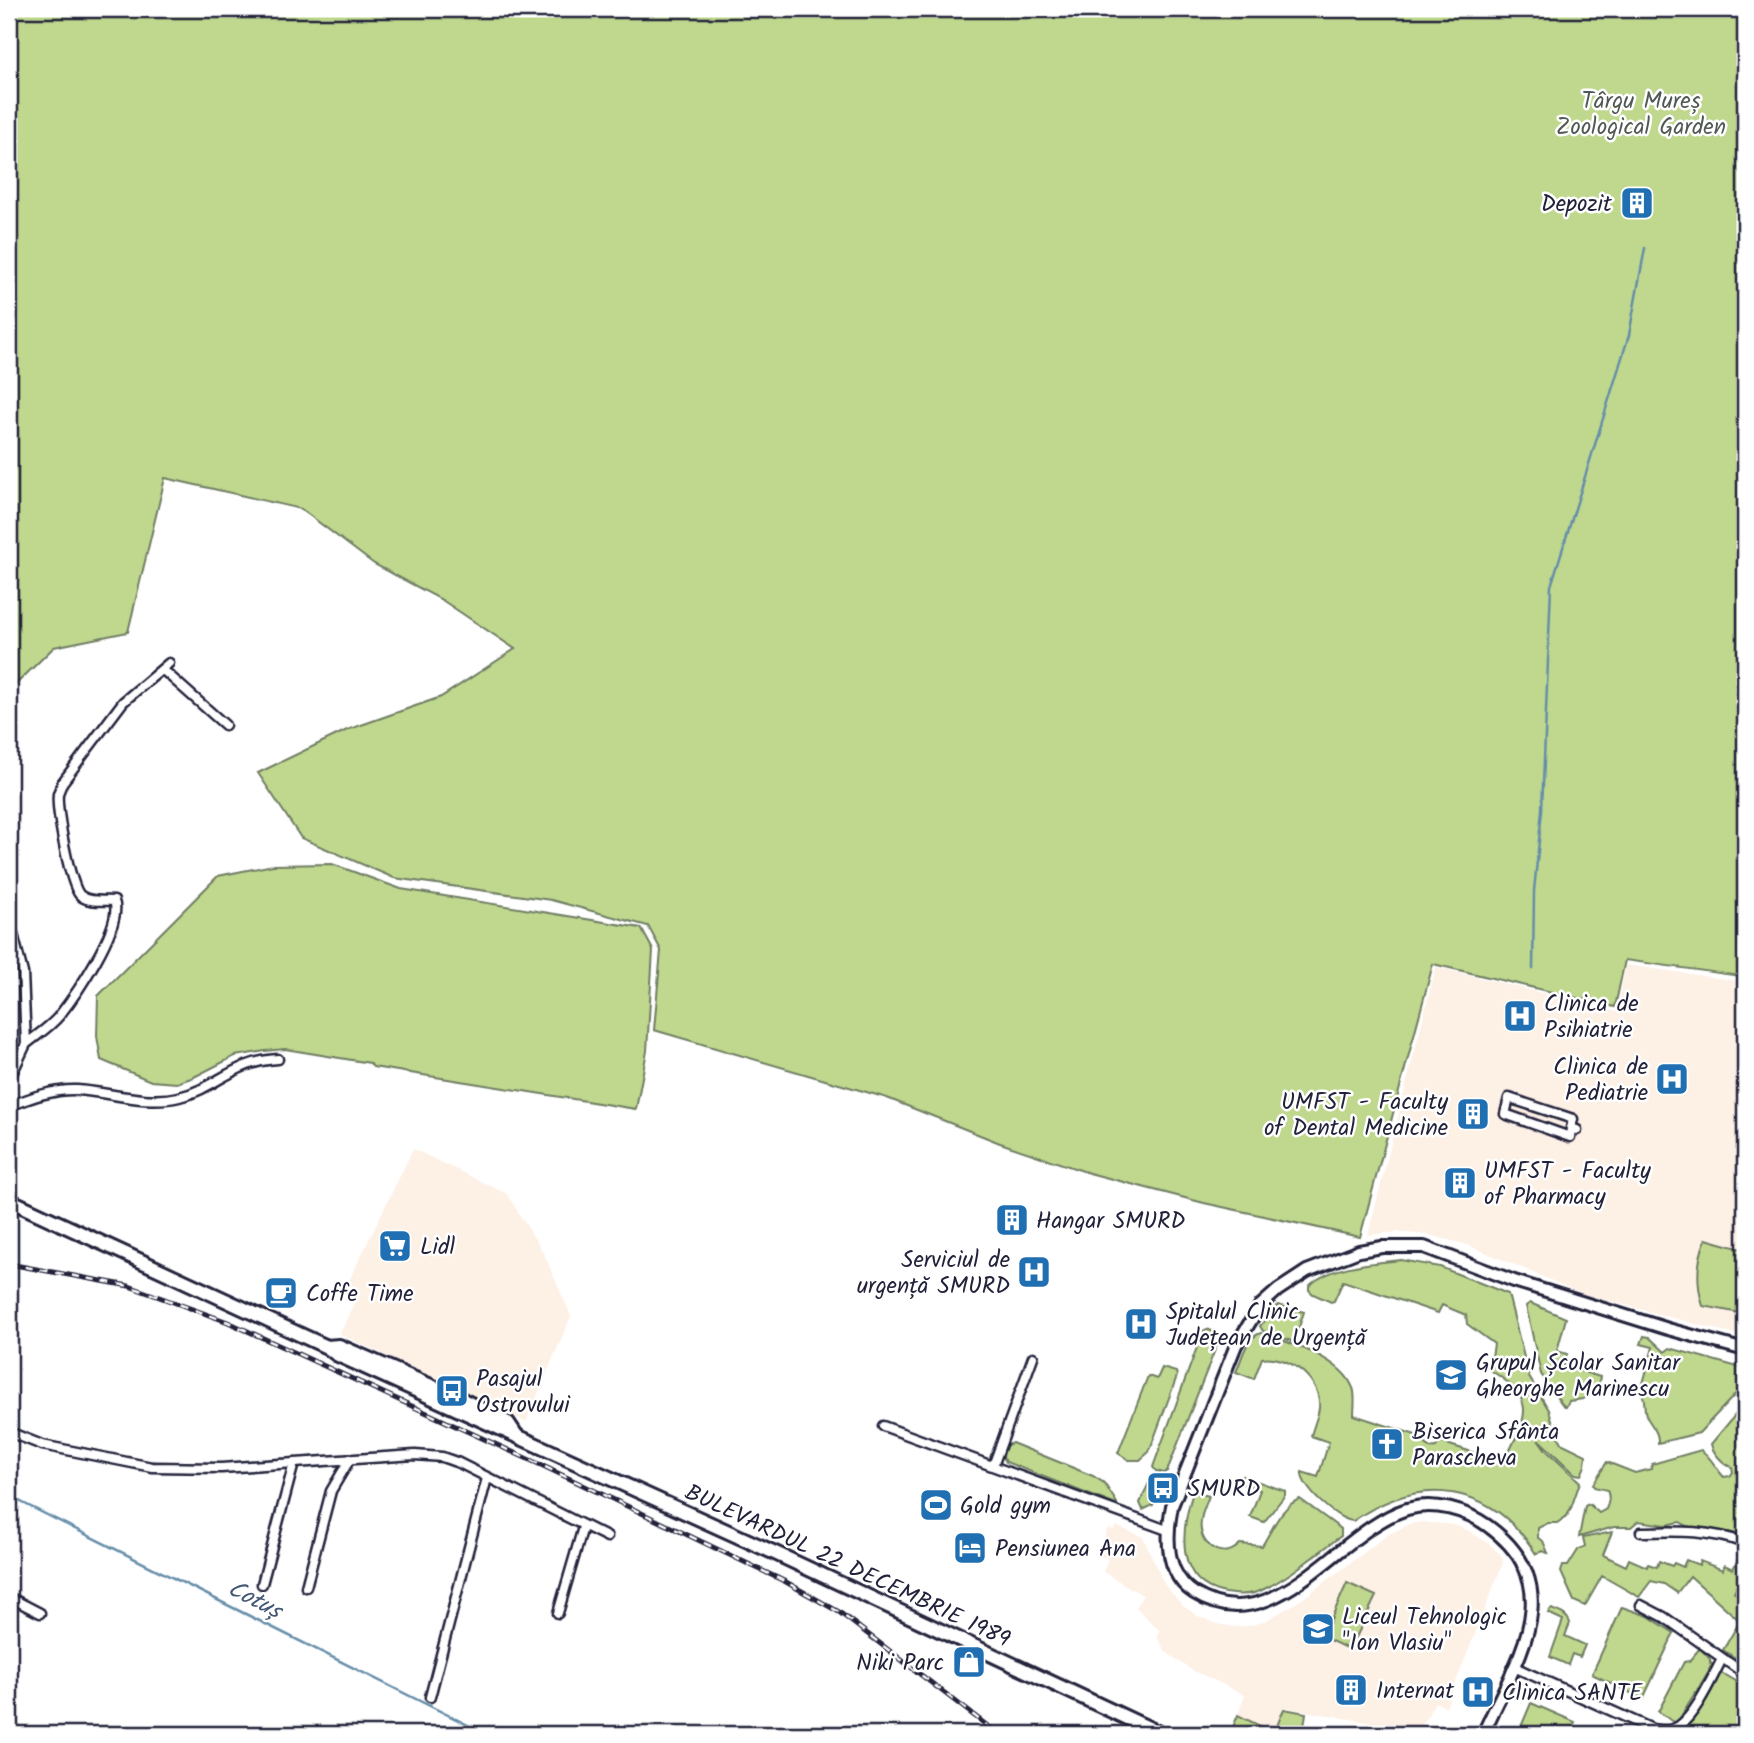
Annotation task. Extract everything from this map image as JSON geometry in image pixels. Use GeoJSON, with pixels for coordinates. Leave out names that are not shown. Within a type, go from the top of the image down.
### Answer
{"type":"FeatureCollection","features":[{"type":"Feature","properties":{"kind":"main road","name":"BULEVARDUL 22 DECEMBRIE 1989"},"geometry":{"type":"LineString","coordinates":[[9,1199],[327,1347],[336,1354],[775,1553],[1146,1731],[1161,1734]]}},
{"type":"Feature","properties":{"kind":"main road"},"geometry":{"type":"LineString","coordinates":[[1483,1734],[1514,1667],[1531,1620],[1533,1601],[1523,1561],[1507,1539],[1483,1522],[1452,1508],[1410,1508],[1389,1517],[1299,1582],[1264,1603],[1240,1608],[1217,1605],[1192,1592],[1178,1576],[1169,1554],[1167,1530],[1172,1506],[1227,1366],[1247,1325],[1263,1303],[1291,1280],[1318,1265],[1346,1254],[1382,1247],[1424,1247],[1526,1285],[1745,1350]]}},
{"type":"Feature","properties":{"kind":"street"},"geometry":{"type":"LineString","coordinates":[[9,1080],[26,1044],[57,1018],[77,992],[105,942],[114,918],[114,901],[88,900],[80,896],[74,888],[66,854],[58,794],[62,783],[123,702],[169,663]]}},
{"type":"Feature","properties":{"kind":"street"},"geometry":{"type":"LineString","coordinates":[[162,670],[225,725]]}},
{"type":"Feature","properties":{"kind":"street"},"geometry":{"type":"LineString","coordinates":[[9,918],[23,973],[26,1044]]}},
{"type":"Feature","properties":{"kind":"street"},"geometry":{"type":"LineString","coordinates":[[9,1106],[66,1090],[173,1098],[190,1093],[246,1065],[278,1059]]}},
{"type":"Feature","properties":{"kind":"street"},"geometry":{"type":"LineString","coordinates":[[1509,1098],[1573,1119],[1574,1129],[1570,1137],[1505,1114],[1509,1098]]}},
{"type":"Feature","properties":{"kind":"street"},"geometry":{"type":"LineString","coordinates":[[993,1466],[1033,1356]]}},
{"type":"Feature","properties":{"kind":"street"},"geometry":{"type":"LineString","coordinates":[[883,1426],[1167,1530]]}},
{"type":"Feature","properties":{"kind":"street"},"geometry":{"type":"LineString","coordinates":[[9,1432],[43,1445],[152,1467],[222,1468],[415,1455],[435,1456],[459,1463],[607,1537]]}},
{"type":"Feature","properties":{"kind":"street"},"geometry":{"type":"LineString","coordinates":[[306,1587],[331,1491],[350,1460]]}},
{"type":"Feature","properties":{"kind":"street"},"geometry":{"type":"LineString","coordinates":[[262,1584],[294,1463]]}},
{"type":"Feature","properties":{"kind":"street"},"geometry":{"type":"LineString","coordinates":[[430,1697],[487,1478]]}},
{"type":"Feature","properties":{"kind":"street"},"geometry":{"type":"LineString","coordinates":[[558,1614],[583,1527]]}},
{"type":"Feature","properties":{"kind":"street"},"geometry":{"type":"LineString","coordinates":[[1641,1532],[1697,1531],[1722,1535],[1745,1543]]}},
{"type":"Feature","properties":{"kind":"street"},"geometry":{"type":"LineString","coordinates":[[9,1597],[40,1613]]}},
{"type":"Feature","properties":{"kind":"street"},"geometry":{"type":"LineString","coordinates":[[1641,1605],[1664,1617],[1745,1674]]}},
{"type":"Feature","properties":{"kind":"street"},"geometry":{"type":"LineString","coordinates":[[1514,1667],[1652,1729],[1666,1731],[1678,1727],[1689,1716],[1722,1659]]}},
{"type":"Feature","properties":{"kind":"shaded area"},"geometry":{"type":"Polygon","coordinates":[[[1626,965],[1745,982],[1745,1337],[1583,1294],[1468,1245],[1429,1235],[1397,1232],[1368,1235],[1436,967],[1617,1012],[1626,965]]]}},
{"type":"Feature","properties":{"kind":"shaded area"},"geometry":{"type":"Polygon","coordinates":[[[413,1149],[507,1194],[544,1254],[571,1316],[526,1422],[340,1334],[361,1291],[347,1285],[413,1149]]]}},
{"type":"Feature","properties":{"kind":"shaded area","name":"Liceul Tehnologic \"Ion Vlasiu\""},"geometry":{"type":"Polygon","coordinates":[[[1422,1522],[1454,1525],[1469,1531],[1502,1556],[1503,1563],[1446,1707],[1435,1702],[1417,1734],[1411,1730],[1284,1707],[1273,1732],[1238,1714],[1245,1695],[1190,1669],[1166,1652],[1157,1637],[1160,1631],[1136,1607],[1143,1595],[1103,1572],[1108,1559],[1098,1555],[1108,1528],[1114,1530],[1116,1526],[1143,1537],[1164,1584],[1183,1606],[1217,1624],[1248,1626],[1265,1621],[1301,1600],[1389,1534],[1410,1524],[1422,1522]]]}},
{"type":"Feature","properties":{"kind":"green space","name":"Târgu Mureș Zoological Garden"},"geometry":{"type":"Polygon","coordinates":[[[9,9],[1745,9],[1745,957],[1740,976],[1625,960],[1615,1007],[1433,964],[1360,1237],[1204,1203],[1089,1173],[1000,1143],[887,1098],[654,1030],[661,950],[648,926],[551,900],[394,878],[301,838],[258,773],[347,730],[441,697],[515,649],[442,600],[374,564],[301,509],[165,478],[128,632],[54,647],[9,691],[9,9]]]}},
{"type":"Feature","properties":{"kind":"green space"},"geometry":{"type":"Polygon","coordinates":[[[332,864],[401,889],[641,928],[653,950],[647,1051],[636,1109],[373,1067],[370,1063],[285,1049],[235,1056],[177,1083],[151,1081],[101,1060],[97,1036],[98,996],[218,876],[273,865],[332,864]]]}},
{"type":"Feature","properties":{"kind":"green space"},"geometry":{"type":"Polygon","coordinates":[[[1706,1239],[1745,1250],[1745,1314],[1703,1306],[1698,1272],[1706,1239]]]}},
{"type":"Feature","properties":{"kind":"green space"},"geometry":{"type":"Polygon","coordinates":[[[1401,1260],[1440,1267],[1508,1294],[1529,1377],[1549,1410],[1556,1433],[1563,1444],[1586,1455],[1581,1475],[1575,1474],[1538,1439],[1580,1482],[1567,1516],[1557,1523],[1548,1523],[1538,1528],[1538,1538],[1543,1541],[1548,1553],[1542,1551],[1536,1554],[1518,1530],[1498,1512],[1476,1500],[1453,1493],[1429,1492],[1404,1496],[1378,1506],[1353,1521],[1346,1520],[1321,1502],[1303,1478],[1302,1472],[1318,1477],[1329,1442],[1311,1436],[1318,1415],[1319,1398],[1309,1379],[1293,1365],[1272,1358],[1262,1358],[1254,1379],[1236,1372],[1248,1344],[1261,1333],[1313,1353],[1338,1368],[1353,1388],[1354,1415],[1425,1438],[1430,1448],[1436,1447],[1440,1442],[1504,1462],[1522,1421],[1522,1401],[1506,1381],[1490,1370],[1494,1344],[1467,1324],[1466,1315],[1442,1305],[1438,1313],[1343,1281],[1334,1301],[1331,1302],[1309,1290],[1309,1286],[1318,1279],[1340,1269],[1401,1260]]]}},
{"type":"Feature","properties":{"kind":"green space"},"geometry":{"type":"Polygon","coordinates":[[[1530,1303],[1566,1318],[1557,1351],[1567,1354],[1564,1366],[1600,1377],[1597,1391],[1583,1399],[1569,1401],[1566,1407],[1562,1404],[1541,1374],[1526,1306],[1530,1303]]]}},
{"type":"Feature","properties":{"kind":"green space"},"geometry":{"type":"Polygon","coordinates":[[[1278,1305],[1304,1312],[1294,1342],[1263,1331],[1260,1326],[1278,1305]]]}},
{"type":"Feature","properties":{"kind":"green space"},"geometry":{"type":"Polygon","coordinates":[[[1207,1329],[1220,1337],[1167,1471],[1156,1471],[1153,1467],[1203,1331],[1207,1329]]]}},
{"type":"Feature","properties":{"kind":"green space"},"geometry":{"type":"Polygon","coordinates":[[[1644,1336],[1649,1337],[1665,1352],[1670,1348],[1745,1369],[1745,1384],[1699,1433],[1658,1443],[1656,1432],[1646,1415],[1641,1391],[1653,1347],[1641,1344],[1644,1336]]]}},
{"type":"Feature","properties":{"kind":"green space"},"geometry":{"type":"Polygon","coordinates":[[[1162,1368],[1176,1372],[1177,1376],[1149,1452],[1140,1460],[1129,1460],[1118,1453],[1148,1376],[1157,1379],[1162,1368]]]}},
{"type":"Feature","properties":{"kind":"green space"},"geometry":{"type":"Polygon","coordinates":[[[1745,1403],[1745,1536],[1694,1528],[1680,1522],[1666,1525],[1638,1521],[1631,1527],[1614,1527],[1579,1537],[1585,1506],[1589,1504],[1599,1513],[1606,1509],[1609,1497],[1607,1490],[1594,1487],[1593,1484],[1607,1462],[1635,1473],[1651,1469],[1652,1464],[1701,1450],[1724,1477],[1730,1476],[1732,1467],[1719,1458],[1711,1444],[1745,1403]]]}},
{"type":"Feature","properties":{"kind":"green space"},"geometry":{"type":"Polygon","coordinates":[[[1012,1443],[1093,1476],[1104,1483],[1116,1505],[1006,1462],[1001,1453],[1002,1447],[1012,1443]]]}},
{"type":"Feature","properties":{"kind":"green space"},"geometry":{"type":"Polygon","coordinates":[[[1152,1476],[1162,1480],[1153,1505],[1143,1510],[1140,1503],[1152,1476]]]}},
{"type":"Feature","properties":{"kind":"green space"},"geometry":{"type":"Polygon","coordinates":[[[1242,1476],[1285,1491],[1285,1495],[1264,1522],[1250,1517],[1260,1490],[1240,1483],[1242,1476]]]}},
{"type":"Feature","properties":{"kind":"green space"},"geometry":{"type":"Polygon","coordinates":[[[1193,1492],[1209,1496],[1201,1530],[1206,1543],[1216,1550],[1228,1551],[1240,1544],[1262,1546],[1283,1512],[1300,1499],[1341,1529],[1341,1536],[1293,1572],[1262,1590],[1244,1595],[1225,1593],[1208,1587],[1197,1578],[1189,1566],[1184,1538],[1193,1492]]]}},
{"type":"Feature","properties":{"kind":"green space"},"geometry":{"type":"Polygon","coordinates":[[[1612,1532],[1603,1555],[1626,1566],[1629,1559],[1647,1567],[1648,1564],[1657,1567],[1659,1561],[1683,1567],[1686,1560],[1699,1565],[1700,1561],[1723,1570],[1724,1565],[1733,1569],[1741,1553],[1745,1553],[1745,1568],[1734,1592],[1745,1599],[1745,1664],[1723,1650],[1740,1621],[1690,1576],[1677,1593],[1664,1584],[1651,1581],[1639,1597],[1602,1576],[1585,1606],[1574,1601],[1561,1572],[1563,1566],[1568,1566],[1578,1550],[1585,1546],[1583,1538],[1612,1532]]]}},
{"type":"Feature","properties":{"kind":"green space"},"geometry":{"type":"Polygon","coordinates":[[[1347,1583],[1376,1596],[1350,1650],[1323,1637],[1347,1583]]]}},
{"type":"Feature","properties":{"kind":"green space"},"geometry":{"type":"Polygon","coordinates":[[[1622,1607],[1648,1616],[1674,1633],[1643,1699],[1592,1674],[1622,1607]]]}},
{"type":"Feature","properties":{"kind":"green space"},"geometry":{"type":"Polygon","coordinates":[[[1551,1609],[1569,1620],[1565,1636],[1585,1645],[1580,1657],[1572,1654],[1568,1665],[1550,1657],[1563,1620],[1548,1613],[1551,1609]]]}},
{"type":"Feature","properties":{"kind":"green space"},"geometry":{"type":"Polygon","coordinates":[[[1700,1648],[1710,1659],[1712,1667],[1678,1721],[1674,1722],[1658,1712],[1684,1662],[1689,1661],[1700,1648]]]}},
{"type":"Feature","properties":{"kind":"green space"},"geometry":{"type":"Polygon","coordinates":[[[1719,1674],[1745,1687],[1745,1734],[1682,1734],[1719,1674]]]}},
{"type":"Feature","properties":{"kind":"green space"},"geometry":{"type":"Polygon","coordinates":[[[1531,1703],[1575,1722],[1570,1734],[1560,1731],[1558,1734],[1518,1734],[1531,1703]]]}},
{"type":"Feature","properties":{"kind":"green space"},"geometry":{"type":"Polygon","coordinates":[[[1284,1709],[1306,1713],[1303,1734],[1230,1734],[1238,1715],[1274,1733],[1284,1709]]]}},
{"type":"Feature","properties":{"kind":"waterway"},"geometry":{"type":"LineString","coordinates":[[1533,969],[1534,891],[1542,810],[1551,586],[1629,335],[1645,248]]}},
{"type":"Feature","properties":{"kind":"waterway","name":"Cotuș"},"geometry":{"type":"LineString","coordinates":[[9,1496],[486,1734]]}},
{"type":"Feature","properties":{"kind":"railway"},"geometry":{"type":"LineString","coordinates":[[9,1264],[129,1286],[228,1322],[541,1465],[786,1582],[839,1612],[998,1734]]}},
{"type":"Feature","properties":{"kind":"place","name":"Depozit"},"geometry":{"type":"Point","coordinates":[1637,203]}},
{"type":"Feature","properties":{"kind":"place","name":"Clinica de Psihiatrie"},"geometry":{"type":"Point","coordinates":[1520,1016]}},
{"type":"Feature","properties":{"kind":"place","name":"Clinica de Pediatrie"},"geometry":{"type":"Point","coordinates":[1672,1079]}},
{"type":"Feature","properties":{"kind":"place","name":"UMFST - Faculty of Dental Medicine"},"geometry":{"type":"Point","coordinates":[1473,1114]}},
{"type":"Feature","properties":{"kind":"place","name":"UMFST - Faculty of Pharmacy"},"geometry":{"type":"Point","coordinates":[1460,1183]}},
{"type":"Feature","properties":{"kind":"place","name":"Hangar SMURD"},"geometry":{"type":"Point","coordinates":[1012,1220]}},
{"type":"Feature","properties":{"kind":"place","name":"Lidl"},"geometry":{"type":"Point","coordinates":[395,1246]}},
{"type":"Feature","properties":{"kind":"place","name":"Serviciul de urgență SMURD"},"geometry":{"type":"Point","coordinates":[1034,1272]}},
{"type":"Feature","properties":{"kind":"place","name":"Coffe Time"},"geometry":{"type":"Point","coordinates":[281,1293]}},
{"type":"Feature","properties":{"kind":"place","name":"Spitalul Clinic Județean de Urgență"},"geometry":{"type":"Point","coordinates":[1141,1324]}},
{"type":"Feature","properties":{"kind":"place","name":"Grupul Școlar Sanitar Gheorghe Marinescu"},"geometry":{"type":"Point","coordinates":[1451,1375]}},
{"type":"Feature","properties":{"kind":"place","name":"Pasajul Ostrovului"},"geometry":{"type":"Point","coordinates":[452,1391]}},
{"type":"Feature","properties":{"kind":"place","name":"Biserica Sfânta Parascheva"},"geometry":{"type":"Point","coordinates":[1387,1444]}},
{"type":"Feature","properties":{"kind":"place","name":"SMURD"},"geometry":{"type":"Point","coordinates":[1163,1488]}},
{"type":"Feature","properties":{"kind":"place","name":"Gold gym"},"geometry":{"type":"Point","coordinates":[936,1505]}},
{"type":"Feature","properties":{"kind":"place","name":"Pensiunea Ana"},"geometry":{"type":"Point","coordinates":[970,1548]}},
{"type":"Feature","properties":{"kind":"place","name":"Liceul Tehnologic \"Ion Vlasiu\""},"geometry":{"type":"Point","coordinates":[1318,1629]}},
{"type":"Feature","properties":{"kind":"place","name":"Niki Parc"},"geometry":{"type":"Point","coordinates":[969,1662]}},
{"type":"Feature","properties":{"kind":"place","name":"Internat"},"geometry":{"type":"Point","coordinates":[1351,1690]}},
{"type":"Feature","properties":{"kind":"place","name":"Clinica SANTE"},"geometry":{"type":"Point","coordinates":[1478,1692]}}]}
